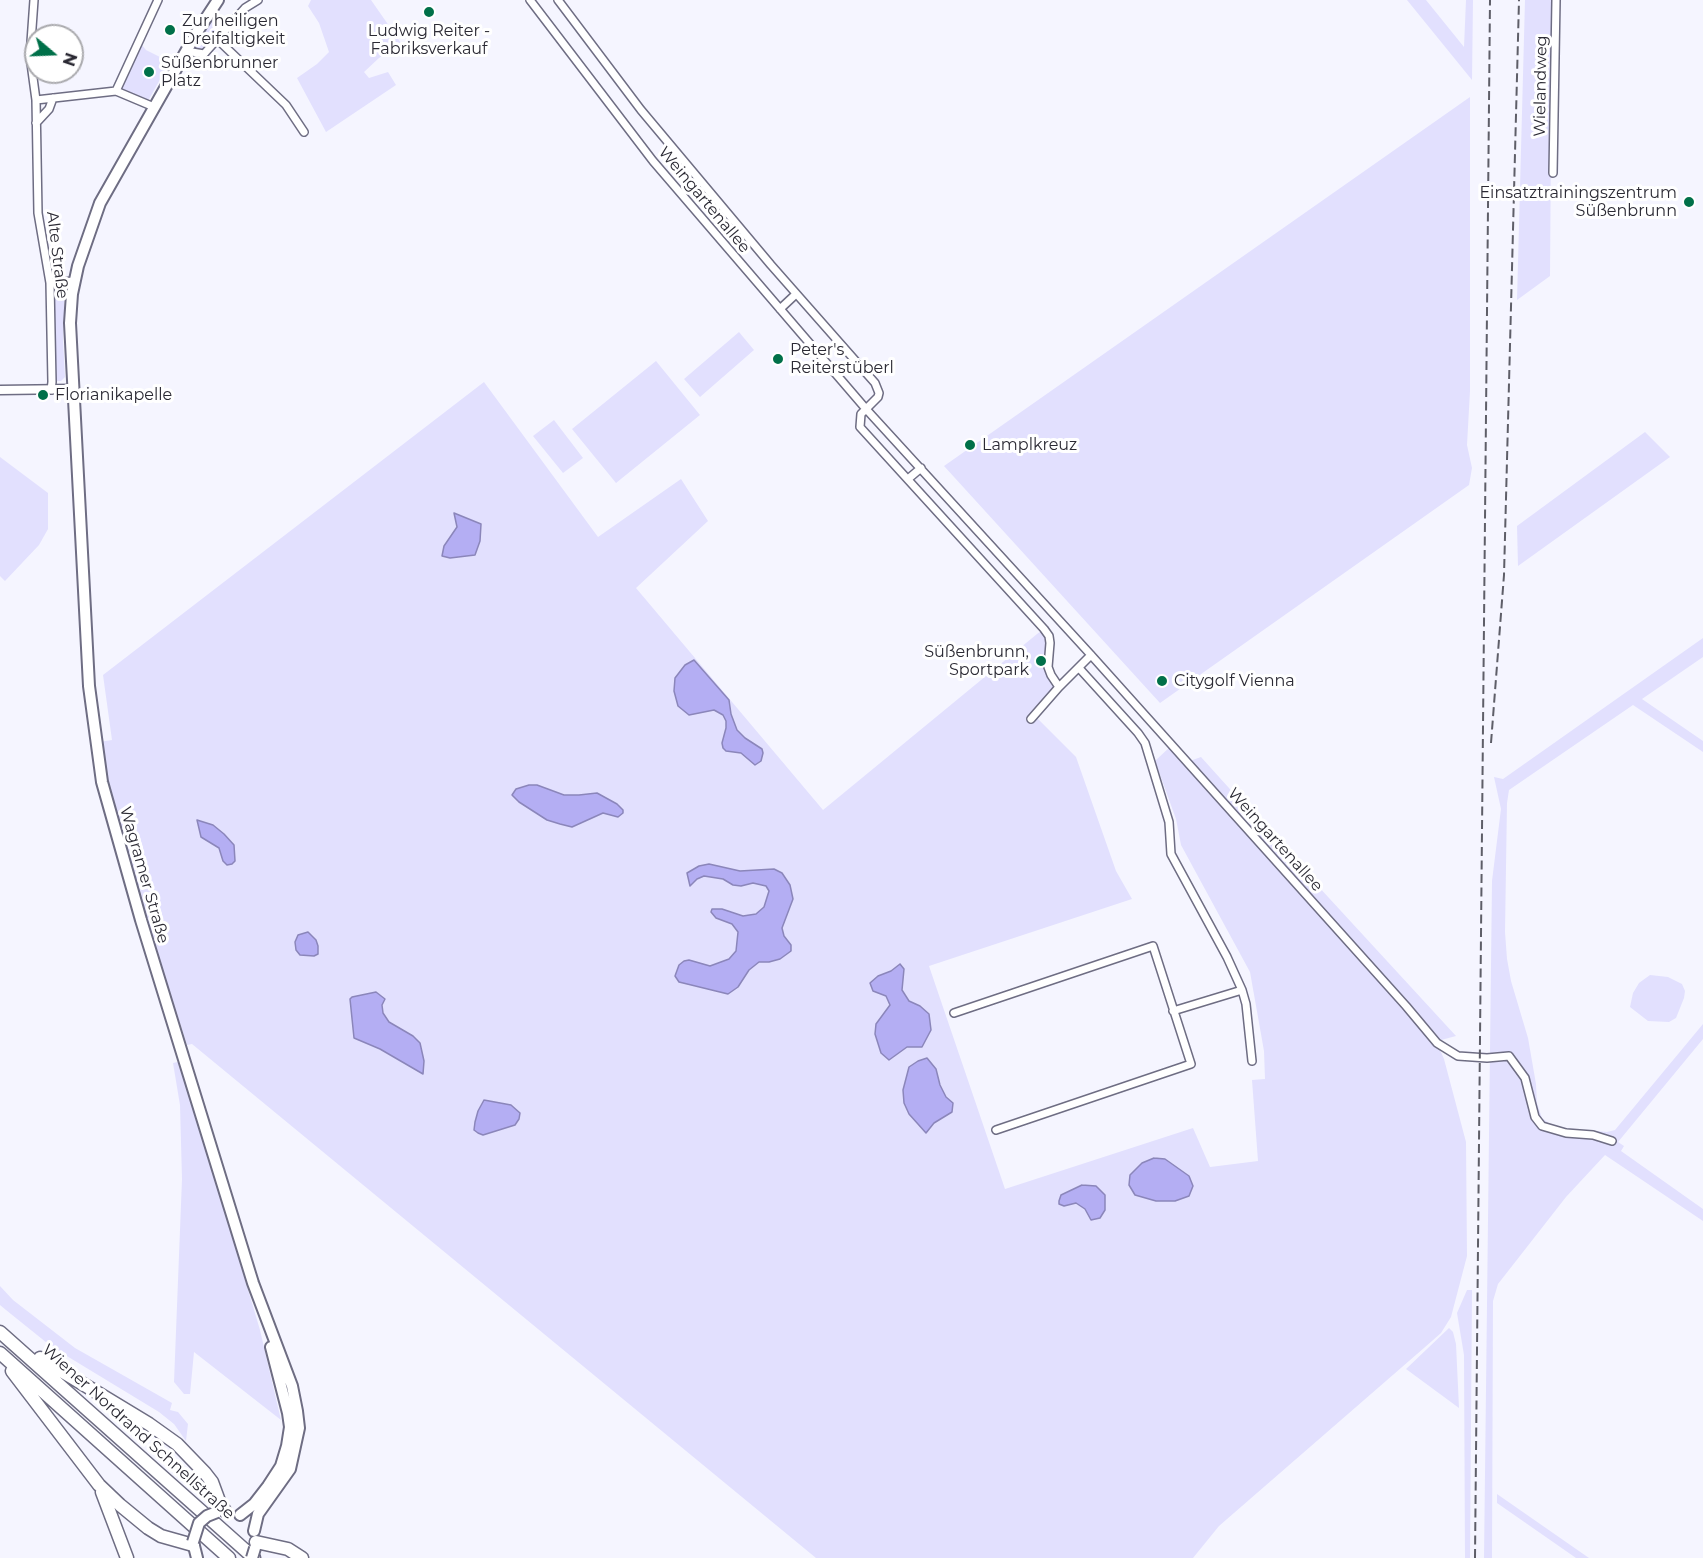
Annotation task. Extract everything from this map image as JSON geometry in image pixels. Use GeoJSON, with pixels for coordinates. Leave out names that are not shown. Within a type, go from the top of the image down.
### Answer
{"type":"FeatureCollection","features":[{"type":"Feature","properties":{"kind":"highway","name":"Wiener Nordrand Schnellstraße"},"geometry":{"type":"LineString","coordinates":[[0,1332],[254,1547]]}},
{"type":"Feature","properties":{"kind":"highway"},"geometry":{"type":"LineString","coordinates":[[15,1345],[36,1354],[49,1365],[170,1438],[212,1482],[221,1511]]}},
{"type":"Feature","properties":{"kind":"highway","name":"Wiener Nordrand Schnellstraße"},"geometry":{"type":"LineString","coordinates":[[4,1356],[229,1558]]}},
{"type":"Feature","properties":{"kind":"highway"},"geometry":{"type":"LineString","coordinates":[[4,1356],[14,1376],[32,1395],[99,1485],[148,1528],[195,1552]]}},
{"type":"Feature","properties":{"kind":"highway"},"geometry":{"type":"LineString","coordinates":[[99,1485],[127,1558]]}},
{"type":"Feature","properties":{"kind":"highway"},"geometry":{"type":"LineString","coordinates":[[254,1547],[288,1549],[302,1558]]}},
{"type":"Feature","properties":{"kind":"main road","name":"Wagramer Straße"},"geometry":{"type":"LineString","coordinates":[[218,0],[186,51],[100,203],[85,241],[74,281],[70,323],[89,686],[102,782],[141,920],[264,1314],[292,1386],[299,1428],[290,1469],[272,1489]]}},
{"type":"Feature","properties":{"kind":"main road"},"geometry":{"type":"LineString","coordinates":[[240,1515],[272,1489]]}},
{"type":"Feature","properties":{"kind":"main road"},"geometry":{"type":"LineString","coordinates":[[254,1547],[258,1514],[272,1489]]}},
{"type":"Feature","properties":{"kind":"main road"},"geometry":{"type":"LineString","coordinates":[[195,1552],[199,1523],[207,1516],[221,1511],[240,1515]]}},
{"type":"Feature","properties":{"kind":"main road"},"geometry":{"type":"LineString","coordinates":[[240,1515],[254,1547]]}},
{"type":"Feature","properties":{"kind":"street","name":"Alte Straße"},"geometry":{"type":"LineString","coordinates":[[34,0],[30,56],[36,100],[38,213],[50,283],[51,390]]}},
{"type":"Feature","properties":{"kind":"street"},"geometry":{"type":"LineString","coordinates":[[116,91],[158,0]]}},
{"type":"Feature","properties":{"kind":"street"},"geometry":{"type":"LineString","coordinates":[[186,51],[204,54],[245,8],[258,0]]}},
{"type":"Feature","properties":{"kind":"street","name":"Weingartenallee"},"geometry":{"type":"LineString","coordinates":[[530,0],[653,161],[866,409],[1092,655],[1414,1014],[1437,1043],[1458,1056],[1487,1058],[1509,1056],[1525,1078],[1535,1117],[1542,1126],[1558,1131],[1593,1135],[1612,1141]]}},
{"type":"Feature","properties":{"kind":"street","name":"Weingartenallee"},"geometry":{"type":"LineString","coordinates":[[558,0],[641,110],[796,294],[875,383],[879,393],[878,397],[860,417],[860,427],[1044,629],[1049,636],[1050,643],[1048,667],[1050,675],[1059,687]]}},
{"type":"Feature","properties":{"kind":"street","name":"Wielandweg"},"geometry":{"type":"LineString","coordinates":[[1553,173],[1556,0]]}},
{"type":"Feature","properties":{"kind":"street"},"geometry":{"type":"LineString","coordinates":[[218,40],[286,105],[304,132]]}},
{"type":"Feature","properties":{"kind":"street"},"geometry":{"type":"LineString","coordinates":[[36,100],[116,91],[154,107]]}},
{"type":"Feature","properties":{"kind":"street"},"geometry":{"type":"LineString","coordinates":[[36,123],[49,109],[53,98]]}},
{"type":"Feature","properties":{"kind":"street"},"geometry":{"type":"LineString","coordinates":[[50,283],[74,281]]}},
{"type":"Feature","properties":{"kind":"street"},"geometry":{"type":"LineString","coordinates":[[780,309],[796,294]]}},
{"type":"Feature","properties":{"kind":"street"},"geometry":{"type":"LineString","coordinates":[[0,390],[73,389]]}},
{"type":"Feature","properties":{"kind":"street"},"geometry":{"type":"LineString","coordinates":[[908,479],[921,468]]}},
{"type":"Feature","properties":{"kind":"street"},"geometry":{"type":"LineString","coordinates":[[1031,719],[1059,687],[1092,655]]}},
{"type":"Feature","properties":{"kind":"street"},"geometry":{"type":"LineString","coordinates":[[1079,668],[1138,732],[1144,743],[1169,822],[1170,854],[1227,957],[1242,990],[1246,1004],[1252,1061]]}},
{"type":"Feature","properties":{"kind":"street"},"geometry":{"type":"LineString","coordinates":[[954,1013],[1153,946],[1191,1064],[996,1130]]}},
{"type":"Feature","properties":{"kind":"street"},"geometry":{"type":"LineString","coordinates":[[1173,1011],[1242,990]]}},
{"type":"Feature","properties":{"kind":"shaded area"},"geometry":{"type":"Polygon","coordinates":[[[311,0],[371,0],[401,43],[364,72],[369,78],[388,72],[396,85],[326,132],[297,78],[329,52],[319,23],[308,6],[311,0]]]}},
{"type":"Feature","properties":{"kind":"shaded area"},"geometry":{"type":"Polygon","coordinates":[[[1407,0],[1426,0],[1464,47],[1466,0],[1473,0],[1472,80],[1407,0]]]}},
{"type":"Feature","properties":{"kind":"shaded area"},"geometry":{"type":"Polygon","coordinates":[[[1525,0],[1552,0],[1550,276],[1517,300],[1525,0]]]}},
{"type":"Feature","properties":{"kind":"shaded area"},"geometry":{"type":"Polygon","coordinates":[[[215,15],[220,17],[236,15],[207,47],[201,50],[195,49],[215,15]]]}},
{"type":"Feature","properties":{"kind":"shaded area"},"geometry":{"type":"Polygon","coordinates":[[[142,45],[146,50],[164,59],[172,58],[148,101],[122,89],[142,45]]]}},
{"type":"Feature","properties":{"kind":"shaded area","name":"Citygolf Vienna"},"geometry":{"type":"Polygon","coordinates":[[[1470,97],[1470,391],[1467,445],[1472,468],[1469,485],[1160,703],[944,466],[1470,97]]]}},
{"type":"Feature","properties":{"kind":"shaded area"},"geometry":{"type":"Polygon","coordinates":[[[65,284],[63,340],[65,377],[61,381],[55,381],[53,290],[65,284]]]}},
{"type":"Feature","properties":{"kind":"shaded area"},"geometry":{"type":"Polygon","coordinates":[[[739,332],[754,350],[700,397],[684,379],[739,332]]]}},
{"type":"Feature","properties":{"kind":"shaded area"},"geometry":{"type":"Polygon","coordinates":[[[656,361],[700,415],[616,483],[572,429],[656,361]]]}},
{"type":"Feature","properties":{"kind":"shaded area"},"geometry":{"type":"Polygon","coordinates":[[[484,382],[598,537],[681,479],[708,521],[636,588],[823,810],[1037,634],[1044,629],[1049,636],[1047,662],[1059,687],[1034,715],[1076,757],[1116,871],[1132,899],[929,966],[1005,1189],[1193,1128],[1210,1167],[1258,1161],[1252,1080],[1265,1079],[1264,1051],[1250,972],[1181,845],[1176,819],[1155,761],[1172,745],[1437,1043],[1444,1059],[1466,1142],[1467,1256],[1451,1317],[1441,1333],[1219,1526],[1193,1558],[816,1558],[192,1044],[187,1045],[170,993],[168,993],[106,782],[99,742],[112,740],[103,675],[484,382]]]}},
{"type":"Feature","properties":{"kind":"shaded area"},"geometry":{"type":"Polygon","coordinates":[[[554,420],[583,458],[563,473],[533,436],[554,420]]]}},
{"type":"Feature","properties":{"kind":"shaded area"},"geometry":{"type":"Polygon","coordinates":[[[1645,432],[1670,457],[1518,566],[1517,526],[1645,432]]]}},
{"type":"Feature","properties":{"kind":"shaded area"},"geometry":{"type":"Polygon","coordinates":[[[0,457],[48,493],[48,529],[39,545],[5,581],[0,576],[0,457]]]}},
{"type":"Feature","properties":{"kind":"shaded area"},"geometry":{"type":"Polygon","coordinates":[[[454,513],[481,524],[480,541],[475,555],[450,558],[442,556],[444,546],[457,527],[454,513]]]}},
{"type":"Feature","properties":{"kind":"shaded area"},"geometry":{"type":"Polygon","coordinates":[[[1703,638],[1703,657],[1642,699],[1703,741],[1703,752],[1633,705],[1509,790],[1505,932],[1507,959],[1528,1038],[1537,1103],[1542,1118],[1554,1127],[1607,1132],[1615,1130],[1703,1024],[1703,1039],[1618,1142],[1624,1146],[1621,1151],[1703,1209],[1703,1221],[1605,1155],[1566,1197],[1498,1284],[1493,1301],[1492,1558],[1484,1558],[1492,881],[1501,809],[1494,777],[1503,779],[1703,638]]]}},
{"type":"Feature","properties":{"kind":"shaded area"},"geometry":{"type":"Polygon","coordinates":[[[694,660],[729,700],[737,730],[762,749],[761,761],[755,765],[741,753],[726,751],[723,748],[726,721],[723,715],[714,710],[689,715],[678,706],[674,691],[675,678],[685,665],[694,660]]]}},
{"type":"Feature","properties":{"kind":"shaded area"},"geometry":{"type":"Polygon","coordinates":[[[1201,757],[1247,808],[1239,816],[1190,761],[1201,757]]]}},
{"type":"Feature","properties":{"kind":"shaded area"},"geometry":{"type":"Polygon","coordinates":[[[537,785],[564,795],[597,793],[617,804],[623,813],[618,817],[603,813],[572,827],[560,824],[547,820],[512,795],[516,789],[537,785]]]}},
{"type":"Feature","properties":{"kind":"shaded area"},"geometry":{"type":"Polygon","coordinates":[[[197,820],[213,825],[234,845],[235,861],[232,864],[227,865],[223,861],[219,848],[201,837],[197,820]]]}},
{"type":"Feature","properties":{"kind":"shaded area"},"geometry":{"type":"Polygon","coordinates":[[[1260,823],[1456,1036],[1441,1040],[1248,825],[1260,823]]]}},
{"type":"Feature","properties":{"kind":"shaded area"},"geometry":{"type":"Polygon","coordinates":[[[709,864],[740,871],[774,869],[782,873],[790,885],[793,899],[782,928],[784,936],[791,945],[791,951],[780,959],[759,962],[749,970],[738,987],[728,994],[679,982],[675,976],[679,965],[689,960],[710,966],[729,959],[736,951],[738,932],[732,924],[716,918],[711,912],[712,909],[722,909],[743,916],[756,914],[764,907],[769,891],[766,886],[753,883],[733,885],[723,879],[704,876],[690,886],[687,873],[699,866],[709,864]]]}},
{"type":"Feature","properties":{"kind":"shaded area"},"geometry":{"type":"Polygon","coordinates":[[[308,932],[316,940],[318,946],[318,954],[314,956],[300,955],[296,950],[295,942],[298,935],[308,932]]]}},
{"type":"Feature","properties":{"kind":"shaded area"},"geometry":{"type":"Polygon","coordinates":[[[900,964],[904,969],[902,990],[909,1001],[920,1006],[929,1014],[931,1030],[922,1047],[907,1047],[889,1060],[881,1053],[875,1034],[876,1024],[890,1005],[886,996],[873,991],[870,983],[900,964]]]}},
{"type":"Feature","properties":{"kind":"shaded area"},"geometry":{"type":"Polygon","coordinates":[[[1650,975],[1668,977],[1682,984],[1685,991],[1676,1018],[1669,1022],[1648,1021],[1630,1007],[1633,993],[1639,983],[1650,975]]]}},
{"type":"Feature","properties":{"kind":"shaded area"},"geometry":{"type":"Polygon","coordinates":[[[376,992],[385,999],[382,1005],[383,1013],[389,1022],[413,1036],[420,1043],[424,1061],[423,1074],[380,1049],[354,1038],[350,999],[376,992]]]}},
{"type":"Feature","properties":{"kind":"shaded area"},"geometry":{"type":"Polygon","coordinates":[[[927,1058],[936,1069],[946,1097],[953,1103],[952,1112],[934,1123],[926,1133],[909,1114],[904,1103],[903,1090],[909,1067],[927,1058]]]}},
{"type":"Feature","properties":{"kind":"shaded area"},"geometry":{"type":"Polygon","coordinates":[[[178,1062],[189,1091],[260,1330],[281,1420],[194,1352],[190,1394],[184,1394],[174,1382],[182,1179],[180,1105],[173,1063],[178,1062]]]}},
{"type":"Feature","properties":{"kind":"shaded area"},"geometry":{"type":"Polygon","coordinates":[[[484,1100],[511,1105],[520,1113],[515,1125],[483,1135],[474,1130],[478,1111],[484,1100]]]}},
{"type":"Feature","properties":{"kind":"shaded area"},"geometry":{"type":"Polygon","coordinates":[[[1154,1158],[1165,1159],[1189,1176],[1193,1186],[1189,1196],[1175,1201],[1156,1201],[1135,1195],[1129,1185],[1130,1175],[1142,1163],[1154,1158]]]}},
{"type":"Feature","properties":{"kind":"shaded area"},"geometry":{"type":"Polygon","coordinates":[[[1082,1185],[1096,1186],[1105,1195],[1105,1210],[1100,1218],[1091,1220],[1085,1209],[1076,1203],[1064,1206],[1059,1204],[1061,1195],[1082,1185]]]}},
{"type":"Feature","properties":{"kind":"shaded area"},"geometry":{"type":"Polygon","coordinates":[[[0,1286],[13,1300],[75,1348],[172,1403],[170,1410],[178,1412],[188,1424],[186,1441],[174,1424],[159,1412],[52,1347],[0,1305],[0,1286]]]}},
{"type":"Feature","properties":{"kind":"shaded area"},"geometry":{"type":"Polygon","coordinates":[[[1467,1290],[1472,1290],[1470,1558],[1465,1558],[1464,1355],[1457,1313],[1467,1290]]]}},
{"type":"Feature","properties":{"kind":"shaded area"},"geometry":{"type":"Polygon","coordinates":[[[1449,1328],[1453,1332],[1456,1344],[1459,1408],[1406,1369],[1449,1328]]]}},
{"type":"Feature","properties":{"kind":"shaded area"},"geometry":{"type":"Polygon","coordinates":[[[1497,1494],[1589,1558],[1576,1558],[1497,1503],[1497,1494]]]}},
{"type":"Feature","properties":{"kind":"railway"},"geometry":{"type":"LineString","coordinates":[[1475,1558],[1490,0]]}},
{"type":"Feature","properties":{"kind":"railway"},"geometry":{"type":"LineString","coordinates":[[1491,743],[1504,575],[1519,0]]}},
{"type":"Feature","properties":{"kind":"place","name":"Ludwig Reiter - Fabriksverkauf"},"geometry":{"type":"Point","coordinates":[429,12]}},
{"type":"Feature","properties":{"kind":"place","name":"Zur heiligen Dreifaltigkeit"},"geometry":{"type":"Point","coordinates":[170,30]}},
{"type":"Feature","properties":{"kind":"place","name":"Süßenbrunner Platz"},"geometry":{"type":"Point","coordinates":[149,72]}},
{"type":"Feature","properties":{"kind":"place","name":"Einsatztrainingszentrum Süßenbrunn"},"geometry":{"type":"Point","coordinates":[1689,202]}},
{"type":"Feature","properties":{"kind":"place","name":"Peter's Reiterstüberl"},"geometry":{"type":"Point","coordinates":[778,359]}},
{"type":"Feature","properties":{"kind":"place","name":"Florianikapelle"},"geometry":{"type":"Point","coordinates":[43,395]}},
{"type":"Feature","properties":{"kind":"place","name":"Lamplkreuz"},"geometry":{"type":"Point","coordinates":[970,445]}},
{"type":"Feature","properties":{"kind":"place","name":"Süßenbrunn, Sportpark"},"geometry":{"type":"Point","coordinates":[1041,661]}},
{"type":"Feature","properties":{"kind":"place","name":"Citygolf Vienna"},"geometry":{"type":"Point","coordinates":[1162,681]}}]}
